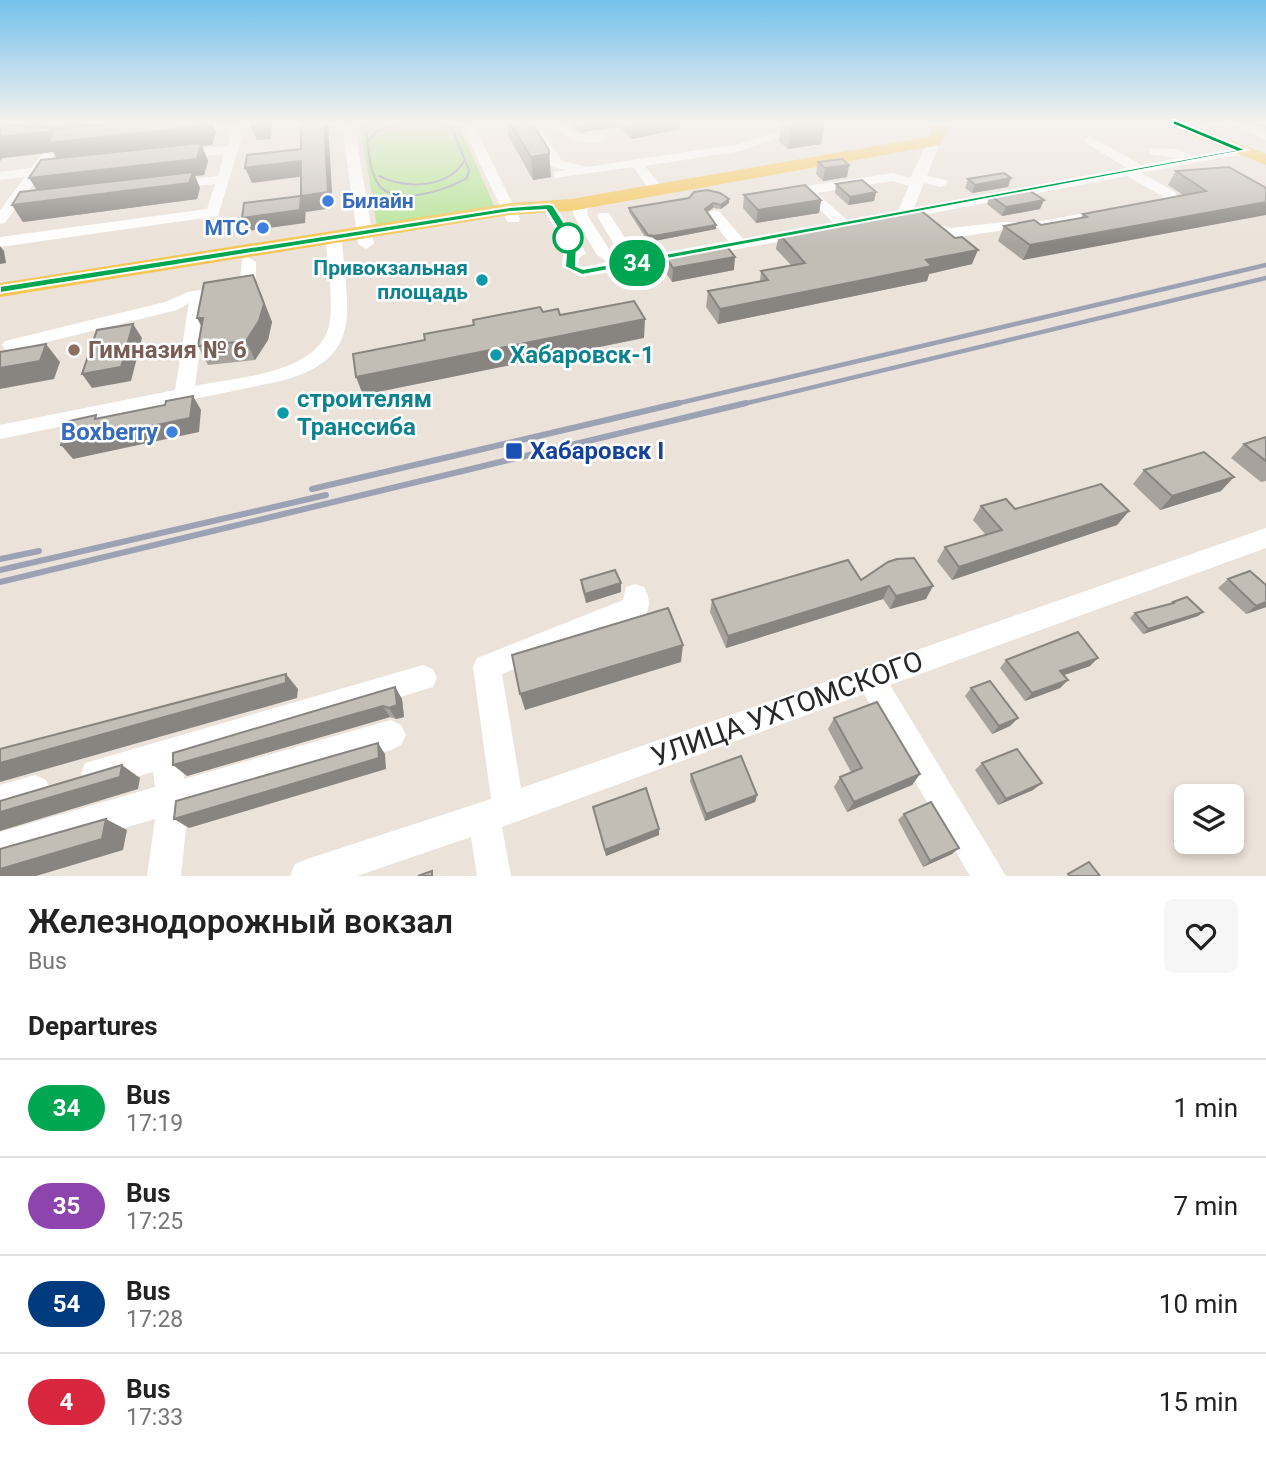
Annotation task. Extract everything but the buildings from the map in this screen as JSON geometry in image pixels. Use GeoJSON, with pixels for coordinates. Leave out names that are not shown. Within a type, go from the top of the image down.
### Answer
{"type":"FeatureCollection","features":[{"type":"Feature","properties":{"kind":"main road"},"geometry":{"type":"LineString","coordinates":[[0,289],[334,244],[805,164]]}},
{"type":"Feature","properties":{"kind":"main road"},"geometry":{"type":"LineString","coordinates":[[0,299],[248,262],[334,244]]}},
{"type":"Feature","properties":{"kind":"street"},"geometry":{"type":"LineString","coordinates":[[0,220],[41,164]]}},
{"type":"Feature","properties":{"kind":"street"},"geometry":{"type":"LineString","coordinates":[[207,232],[228,164]]}},
{"type":"Feature","properties":{"kind":"street"},"geometry":{"type":"LineString","coordinates":[[354,164],[365,239]]}},
{"type":"Feature","properties":{"kind":"street"},"geometry":{"type":"LineString","coordinates":[[487,164],[512,214]]}},
{"type":"Feature","properties":{"kind":"street"},"geometry":{"type":"LineString","coordinates":[[557,164],[594,170]]}},
{"type":"Feature","properties":{"kind":"street"},"geometry":{"type":"LineString","coordinates":[[559,175],[631,164]]}},
{"type":"Feature","properties":{"kind":"street"},"geometry":{"type":"LineString","coordinates":[[637,164],[657,190]]}},
{"type":"Feature","properties":{"kind":"street"},"geometry":{"type":"LineString","coordinates":[[909,214],[916,181],[924,164]]}},
{"type":"Feature","properties":{"kind":"street"},"geometry":{"type":"LineString","coordinates":[[909,214],[933,228],[951,233],[1005,226],[1036,226],[1172,201],[1170,195],[1124,164]]}},
{"type":"Feature","properties":{"kind":"street"},"geometry":{"type":"LineString","coordinates":[[880,219],[1058,181],[1172,164]]}},
{"type":"Feature","properties":{"kind":"street"},"geometry":{"type":"LineString","coordinates":[[0,176],[75,166]]}},
{"type":"Feature","properties":{"kind":"street"},"geometry":{"type":"LineString","coordinates":[[572,243],[570,267],[582,272],[837,227],[801,189],[892,177],[942,183]]}},
{"type":"Feature","properties":{"kind":"street"},"geometry":{"type":"LineString","coordinates":[[157,187],[223,179]]}},
{"type":"Feature","properties":{"kind":"street"},"geometry":{"type":"LineString","coordinates":[[11,205],[38,201]]}},
{"type":"Feature","properties":{"kind":"street"},"geometry":{"type":"LineString","coordinates":[[586,202],[580,210],[581,216],[603,252],[620,263]]}},
{"type":"Feature","properties":{"kind":"street"},"geometry":{"type":"LineString","coordinates":[[549,207],[579,255],[620,263],[651,260]]}},
{"type":"Feature","properties":{"kind":"street"},"geometry":{"type":"LineString","coordinates":[[0,233],[214,209]]}},
{"type":"Feature","properties":{"kind":"street"},"geometry":{"type":"LineString","coordinates":[[0,242],[214,209]]}},
{"type":"Feature","properties":{"kind":"street"},"geometry":{"type":"LineString","coordinates":[[714,214],[739,244]]}},
{"type":"Feature","properties":{"kind":"street"},"geometry":{"type":"LineString","coordinates":[[604,216],[623,248],[647,245],[651,260]]}},
{"type":"Feature","properties":{"kind":"street"},"geometry":{"type":"LineString","coordinates":[[0,432],[292,372],[327,349],[340,328],[334,244]]}},
{"type":"Feature","properties":{"kind":"street"},"geometry":{"type":"LineString","coordinates":[[11,345],[171,306],[184,299],[247,287],[248,262]]}},
{"type":"Feature","properties":{"kind":"street"},"geometry":{"type":"LineString","coordinates":[[594,270],[604,289]]}},
{"type":"Feature","properties":{"kind":"street"},"geometry":{"type":"LineString","coordinates":[[184,395],[199,296]]}},
{"type":"Feature","properties":{"kind":"street","name":"УЛИЦА УХТОМСКОГО"},"geometry":{"type":"LineString","coordinates":[[307,876],[496,813],[1266,538]]}},
{"type":"Feature","properties":{"kind":"street"},"geometry":{"type":"LineString","coordinates":[[494,876],[496,813],[487,667],[637,606],[635,595]]}},
{"type":"Feature","properties":{"kind":"street"},"geometry":{"type":"LineString","coordinates":[[0,800],[423,678]]}},
{"type":"Feature","properties":{"kind":"street"},"geometry":{"type":"LineString","coordinates":[[870,678],[989,876]]}},
{"type":"Feature","properties":{"kind":"street"},"geometry":{"type":"LineString","coordinates":[[0,848],[391,735]]}},
{"type":"Feature","properties":{"kind":"street"},"geometry":{"type":"LineString","coordinates":[[164,876],[173,799],[168,775],[170,753]]}},
{"type":"Feature","properties":{"kind":"green space"},"geometry":{"type":"Polygon","coordinates":[[[367,164],[476,164],[495,208],[377,227],[367,164]]]}},
{"type":"Feature","properties":{"kind":"tram line"},"geometry":{"type":"LineString","coordinates":[[371,164],[377,182],[384,190],[407,196],[433,192],[467,178],[469,170],[467,164]]}},
{"type":"Feature","properties":{"kind":"tram line"},"geometry":{"type":"LineString","coordinates":[[379,176],[401,183],[426,184],[448,177],[462,164]]}},
{"type":"Feature","properties":{"kind":"railway"},"geometry":{"type":"LineString","coordinates":[[671,405],[1266,265]]}},
{"type":"Feature","properties":{"kind":"railway"},"geometry":{"type":"LineString","coordinates":[[739,405],[1266,278]]}},
{"type":"Feature","properties":{"kind":"railway"},"geometry":{"type":"LineString","coordinates":[[312,489],[679,403]]}},
{"type":"Feature","properties":{"kind":"railway"},"geometry":{"type":"LineString","coordinates":[[0,582],[746,403]]}},
{"type":"Feature","properties":{"kind":"railway"},"geometry":{"type":"LineString","coordinates":[[0,570],[326,495]]}},
{"type":"Feature","properties":{"kind":"railway"},"geometry":{"type":"LineString","coordinates":[[0,559],[39,551]]}},
{"type":"Feature","properties":{"kind":"bus line","name":"34"},"geometry":{"type":"LineString","coordinates":[[0,289],[330,240],[510,209],[549,207],[572,243],[570,267],[582,272],[1171,164]]}},
{"type":"Feature","properties":{"kind":"place","name":"Билайн"},"geometry":{"type":"Point","coordinates":[328,201]}},
{"type":"Feature","properties":{"kind":"place","name":"МТС"},"geometry":{"type":"Point","coordinates":[263,228]}},
{"type":"Feature","properties":{"kind":"place","name":"Привокзальная площадь"},"geometry":{"type":"Point","coordinates":[482,280]}},
{"type":"Feature","properties":{"kind":"place","name":"Гимназия № 6"},"geometry":{"type":"Point","coordinates":[74,350]}},
{"type":"Feature","properties":{"kind":"place","name":"Хабаровск-1"},"geometry":{"type":"Point","coordinates":[496,355]}},
{"type":"Feature","properties":{"kind":"place","name":"строителям Транссиба"},"geometry":{"type":"Point","coordinates":[283,413]}},
{"type":"Feature","properties":{"kind":"place","name":"Boxberry"},"geometry":{"type":"Point","coordinates":[172,432]}},
{"type":"Feature","properties":{"kind":"place","name":"Хабаровск I"},"geometry":{"type":"Point","coordinates":[514,451]}}]}
